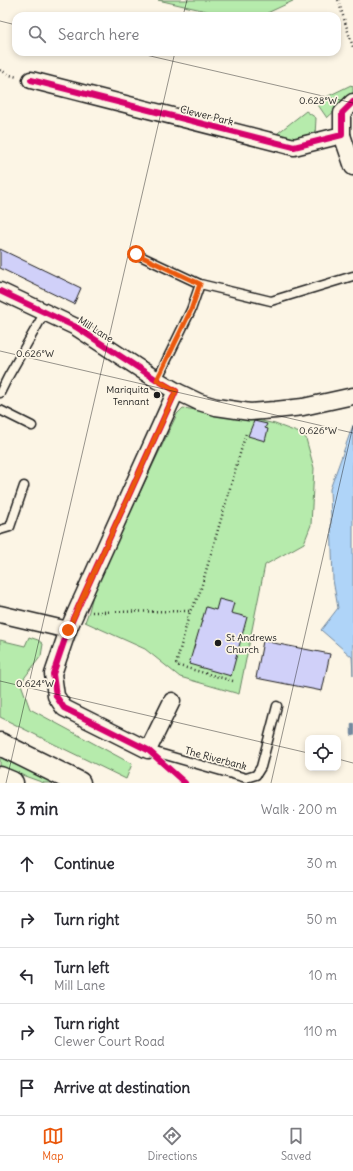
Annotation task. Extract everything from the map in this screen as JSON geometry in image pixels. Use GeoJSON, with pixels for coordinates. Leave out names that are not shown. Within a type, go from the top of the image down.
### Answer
{"type":"FeatureCollection","features":[{"type":"Feature","properties":{"kind":"main road"},"geometry":{"type":"LineString","coordinates":[[0,744],[79,783]]}},
{"type":"Feature","properties":{"kind":"main road"},"geometry":{"type":"LineString","coordinates":[[0,778],[12,783]]}},
{"type":"Feature","properties":{"kind":"street","name":"Clewer Park"},"geometry":{"type":"LineString","coordinates":[[31,80],[294,147],[342,135]]}},
{"type":"Feature","properties":{"kind":"street"},"geometry":{"type":"LineString","coordinates":[[353,102],[342,113],[342,135],[353,167]]}},
{"type":"Feature","properties":{"kind":"street","name":"Mill Lane"},"geometry":{"type":"LineString","coordinates":[[0,291],[76,327],[157,380],[199,402],[216,407],[250,412],[303,407],[353,396]]}},
{"type":"Feature","properties":{"kind":"street"},"geometry":{"type":"LineString","coordinates":[[172,701],[148,750],[64,708],[56,696],[53,674],[68,630],[176,391]]}},
{"type":"Feature","properties":{"kind":"street"},"geometry":{"type":"LineString","coordinates":[[0,614],[68,630]]}},
{"type":"Feature","properties":{"kind":"lane"},"geometry":{"type":"LineString","coordinates":[[136,254],[200,284],[271,301],[353,276]]}},
{"type":"Feature","properties":{"kind":"lane"},"geometry":{"type":"LineString","coordinates":[[157,380],[191,310],[200,284]]}},
{"type":"Feature","properties":{"kind":"lane"},"geometry":{"type":"LineString","coordinates":[[0,393],[45,312]]}},
{"type":"Feature","properties":{"kind":"lane"},"geometry":{"type":"LineString","coordinates":[[0,410],[32,426]]}},
{"type":"Feature","properties":{"kind":"lane"},"geometry":{"type":"LineString","coordinates":[[0,530],[10,527],[24,486]]}},
{"type":"Feature","properties":{"kind":"lane","name":"The Riverbank"},"geometry":{"type":"LineString","coordinates":[[148,750],[246,778],[256,775],[261,767],[277,706]]}},
{"type":"Feature","properties":{"kind":"path"},"geometry":{"type":"LineString","coordinates":[[338,0],[353,46]]}},
{"type":"Feature","properties":{"kind":"path"},"geometry":{"type":"LineString","coordinates":[[233,681],[176,665],[190,612],[199,595],[246,432]]}},
{"type":"Feature","properties":{"kind":"path"},"geometry":{"type":"LineString","coordinates":[[76,612],[190,612]]}},
{"type":"Feature","properties":{"kind":"green space"},"geometry":{"type":"Polygon","coordinates":[[[158,0],[295,0],[270,12],[210,12],[158,0]]]}},
{"type":"Feature","properties":{"kind":"green space"},"geometry":{"type":"Polygon","coordinates":[[[351,85],[353,87],[353,94],[327,118],[316,102],[351,85]]]}},
{"type":"Feature","properties":{"kind":"green space"},"geometry":{"type":"Polygon","coordinates":[[[306,111],[316,118],[315,136],[297,141],[274,136],[306,111]]]}},
{"type":"Feature","properties":{"kind":"green space"},"geometry":{"type":"Polygon","coordinates":[[[183,408],[249,418],[275,424],[305,435],[314,468],[311,525],[304,543],[265,565],[239,694],[180,677],[145,649],[85,622],[95,587],[177,414],[183,408]]]}},
{"type":"Feature","properties":{"kind":"green space"},"geometry":{"type":"Polygon","coordinates":[[[29,637],[38,640],[43,644],[41,656],[21,684],[30,709],[132,764],[126,779],[0,717],[0,640],[25,646],[29,637]]]}},
{"type":"Feature","properties":{"kind":"green space"},"geometry":{"type":"Polygon","coordinates":[[[0,751],[62,783],[44,783],[0,767],[0,751]]]}},
{"type":"Feature","properties":{"kind":"water"},"geometry":{"type":"Polygon","coordinates":[[[353,425],[353,675],[352,657],[321,630],[338,608],[333,580],[330,489],[353,425]]]}},
{"type":"Feature","properties":{"kind":"building"},"geometry":{"type":"Polygon","coordinates":[[[0,249],[81,288],[74,304],[0,268],[0,249]]]}},
{"type":"Feature","properties":{"kind":"building"},"geometry":{"type":"Polygon","coordinates":[[[254,421],[267,424],[265,428],[268,429],[265,441],[248,436],[254,421]]]}},
{"type":"Feature","properties":{"kind":"building","name":"St Andrews Church"},"geometry":{"type":"Polygon","coordinates":[[[219,599],[234,603],[231,613],[247,617],[231,676],[189,664],[206,607],[216,610],[219,599]]]}},
{"type":"Feature","properties":{"kind":"building"},"geometry":{"type":"Polygon","coordinates":[[[263,641],[330,654],[322,691],[256,678],[263,641]]]}},
{"type":"Feature","properties":{"kind":"waterway"},"geometry":{"type":"LineString","coordinates":[[353,725],[353,734]]}},
{"type":"Feature","properties":{"kind":"cycle path"},"geometry":{"type":"LineString","coordinates":[[31,80],[294,147],[342,135],[342,113],[353,102]]}},
{"type":"Feature","properties":{"kind":"cycle path"},"geometry":{"type":"LineString","coordinates":[[0,291],[76,327],[176,391],[68,630],[53,674],[56,696],[64,708],[148,750],[185,783]]}},
{"type":"Feature","properties":{"kind":"place","name":"Mariquita Tennant"},"geometry":{"type":"Point","coordinates":[157,395]}},
{"type":"Feature","properties":{"kind":"place","name":"St Andrews Church"},"geometry":{"type":"Point","coordinates":[218,643]}},
{"type":"Feature","properties":{"kind":"route"},"geometry":{"type":"LineString","coordinates":[[68,630],[176,391],[157,380],[191,310],[200,284],[136,254]]}}]}
